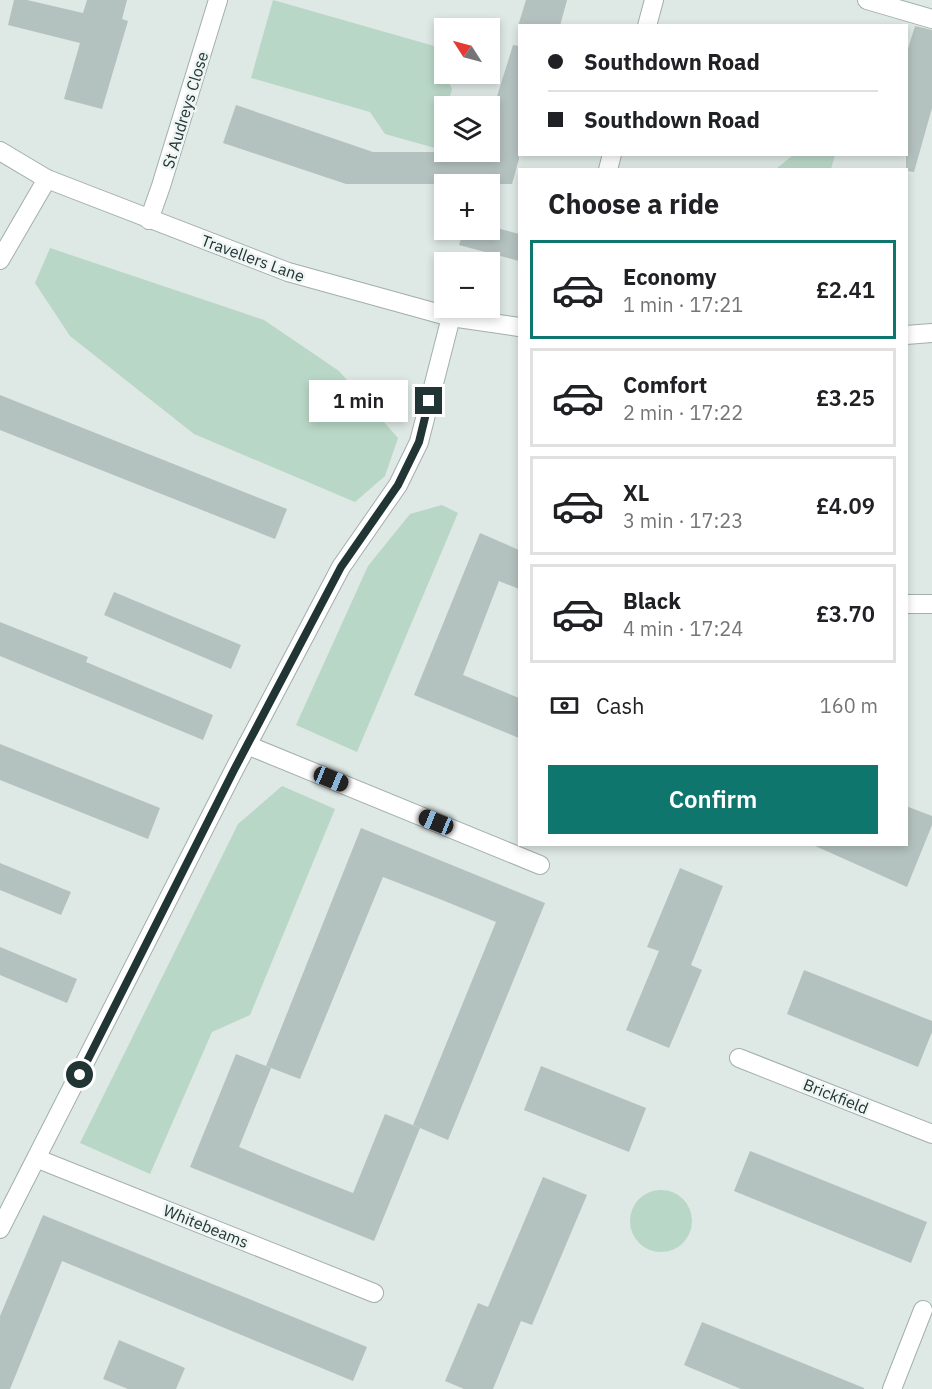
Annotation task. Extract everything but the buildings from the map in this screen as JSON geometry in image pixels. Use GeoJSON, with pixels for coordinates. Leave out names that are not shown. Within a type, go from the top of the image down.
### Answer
{"type":"FeatureCollection","features":[{"type":"Feature","properties":{"kind":"street","name":"St Audreys Close"},"geometry":{"type":"LineString","coordinates":[[148,220],[165,176],[218,0]]}},
{"type":"Feature","properties":{"kind":"street"},"geometry":{"type":"LineString","coordinates":[[648,24],[654,0]]}},
{"type":"Feature","properties":{"kind":"street"},"geometry":{"type":"LineString","coordinates":[[867,0],[932,19]]}},
{"type":"Feature","properties":{"kind":"street","name":"Travellers Lane"},"geometry":{"type":"LineString","coordinates":[[0,151],[46,179],[148,220],[288,272],[434,312]]}},
{"type":"Feature","properties":{"kind":"street"},"geometry":{"type":"LineString","coordinates":[[0,260],[46,179]]}},
{"type":"Feature","properties":{"kind":"street"},"geometry":{"type":"LineString","coordinates":[[0,1229],[38,1159],[247,745],[341,567],[398,485],[414,453],[451,318]]}},
{"type":"Feature","properties":{"kind":"street","name":"Travellers Lane"},"geometry":{"type":"LineString","coordinates":[[458,318],[518,327]]}},
{"type":"Feature","properties":{"kind":"street"},"geometry":{"type":"LineString","coordinates":[[908,335],[932,333]]}},
{"type":"Feature","properties":{"kind":"street"},"geometry":{"type":"LineString","coordinates":[[908,604],[932,604]]}},
{"type":"Feature","properties":{"kind":"street"},"geometry":{"type":"LineString","coordinates":[[247,745],[540,865]]}},
{"type":"Feature","properties":{"kind":"street","name":"Brickfield"},"geometry":{"type":"LineString","coordinates":[[740,1058],[932,1134]]}},
{"type":"Feature","properties":{"kind":"street","name":"Whitebeams"},"geometry":{"type":"LineString","coordinates":[[38,1159],[374,1293]]}},
{"type":"Feature","properties":{"kind":"street"},"geometry":{"type":"LineString","coordinates":[[892,1389],[923,1310]]}},
{"type":"Feature","properties":{"kind":"green space"},"geometry":{"type":"Polygon","coordinates":[[[273,0],[434,46],[434,84],[450,84],[452,89],[450,96],[434,96],[434,148],[385,134],[370,112],[251,78],[273,0]]]}},
{"type":"Feature","properties":{"kind":"green space"},"geometry":{"type":"Polygon","coordinates":[[[792,156],[835,156],[831,168],[777,168],[792,156]]]}},
{"type":"Feature","properties":{"kind":"green space"},"geometry":{"type":"Polygon","coordinates":[[[50,248],[264,320],[339,371],[398,438],[385,476],[355,502],[194,434],[70,336],[35,283],[50,248]]]}},
{"type":"Feature","properties":{"kind":"green space"},"geometry":{"type":"Polygon","coordinates":[[[442,505],[458,513],[357,752],[296,725],[368,566],[410,514],[442,505]]]}},
{"type":"Feature","properties":{"kind":"green space"},"geometry":{"type":"Polygon","coordinates":[[[282,786],[335,809],[250,1015],[212,1032],[150,1174],[80,1143],[238,824],[282,786]]]}},
{"type":"Feature","properties":{"kind":"green space"},"geometry":{"type":"Polygon","coordinates":[[[661,1190],[678,1195],[683,1199],[687,1204],[692,1221],[687,1238],[683,1243],[678,1247],[661,1252],[644,1247],[639,1243],[635,1238],[630,1221],[635,1204],[639,1199],[644,1195],[661,1190]]]}},
{"type":"Feature","properties":{"kind":"route"},"geometry":{"type":"LineString","coordinates":[[80,1075],[234,770],[341,567],[398,485],[419,442],[429,401]]}}]}
